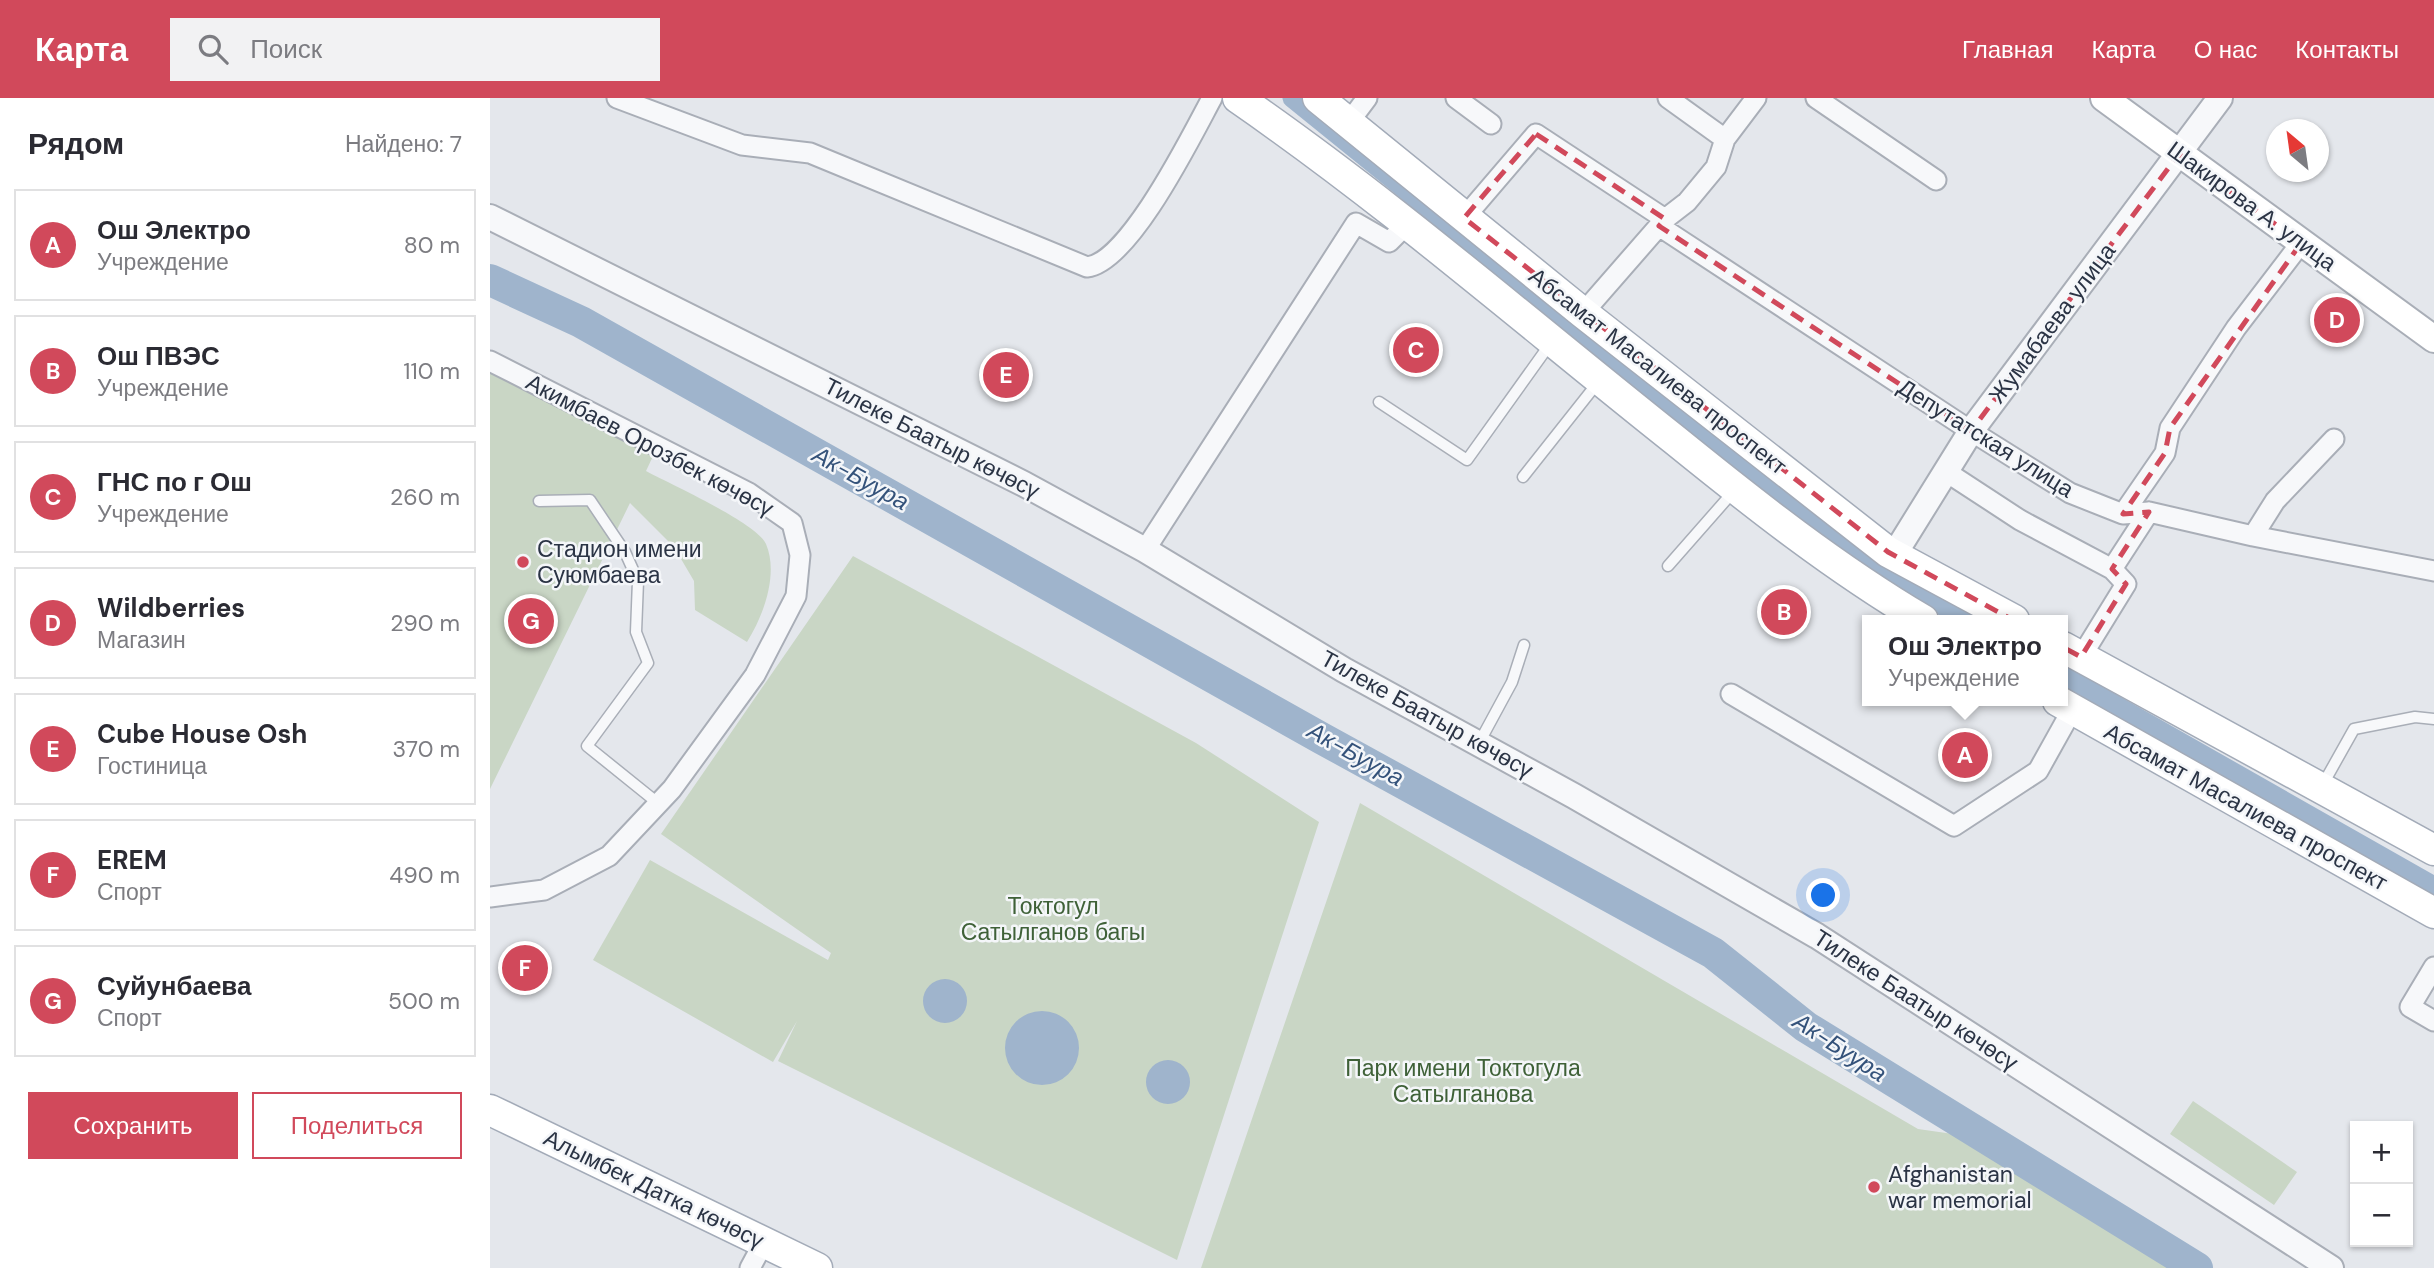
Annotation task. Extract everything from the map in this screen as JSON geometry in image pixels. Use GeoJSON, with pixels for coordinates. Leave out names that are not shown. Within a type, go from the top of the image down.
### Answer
{"type":"FeatureCollection","features":[{"type":"Feature","properties":{"kind":"main road","name":"Абсамат Масалиева проспект"},"geometry":{"type":"LineString","coordinates":[[1238,98],[1407,223],[1735,489],[1869,589],[1914,615]]}},
{"type":"Feature","properties":{"kind":"main road","name":"Шакирова А. улица"},"geometry":{"type":"LineString","coordinates":[[2104,98],[2434,339]]}},
{"type":"Feature","properties":{"kind":"main road","name":"Абсамат Масалиева проспект"},"geometry":{"type":"LineString","coordinates":[[1334,106],[1464,218],[1894,555],[2005,615]]}},
{"type":"Feature","properties":{"kind":"main road"},"geometry":{"type":"LineString","coordinates":[[2072,652],[2434,850]]}},
{"type":"Feature","properties":{"kind":"main road","name":"Абсамат Масалиева проспект"},"geometry":{"type":"LineString","coordinates":[[2067,706],[2434,913]]}},
{"type":"Feature","properties":{"kind":"main road","name":"Алымбек Датка көчөсү"},"geometry":{"type":"LineString","coordinates":[[490,1110],[757,1255],[817,1268]]}},
{"type":"Feature","properties":{"kind":"street"},"geometry":{"type":"LineString","coordinates":[[617,98],[742,145],[810,153],[1087,267],[1097,266],[1108,259],[1124,241],[1158,194],[1212,98]]}},
{"type":"Feature","properties":{"kind":"street"},"geometry":{"type":"LineString","coordinates":[[1334,106],[1367,98]]}},
{"type":"Feature","properties":{"kind":"street"},"geometry":{"type":"LineString","coordinates":[[1456,98],[1491,124]]}},
{"type":"Feature","properties":{"kind":"street"},"geometry":{"type":"LineString","coordinates":[[1668,98],[1725,139]]}},
{"type":"Feature","properties":{"kind":"street"},"geometry":{"type":"LineString","coordinates":[[1583,313],[1662,222],[1687,202],[1716,167],[1725,139],[1756,98]]}},
{"type":"Feature","properties":{"kind":"street"},"geometry":{"type":"LineString","coordinates":[[1816,98],[1936,180]]}},
{"type":"Feature","properties":{"kind":"street","name":"Жумабаева улица"},"geometry":{"type":"LineString","coordinates":[[1894,555],[1971,432],[2221,98]]}},
{"type":"Feature","properties":{"kind":"street","name":"Депутатская улица"},"geometry":{"type":"LineString","coordinates":[[1464,218],[1536,134],[1971,432],[2070,493],[2123,514],[2149,512],[2253,536],[2434,571]]}},
{"type":"Feature","properties":{"kind":"street","name":"Тилеке Баатыр көчөсү"},"geometry":{"type":"LineString","coordinates":[[490,217],[1024,484],[1145,550],[1344,670],[1817,936],[2331,1268]]}},
{"type":"Feature","properties":{"kind":"street"},"geometry":{"type":"LineString","coordinates":[[1145,550],[1356,223],[1390,242],[1407,223]]}},
{"type":"Feature","properties":{"kind":"street"},"geometry":{"type":"LineString","coordinates":[[2123,514],[2165,453],[2170,428],[2236,328],[2301,243]]}},
{"type":"Feature","properties":{"kind":"street","name":"Акимбаев Орозбек көчөсү"},"geometry":{"type":"LineString","coordinates":[[490,360],[749,493],[793,523],[800,555],[796,596],[755,675],[659,804],[609,856],[544,890],[490,897]]}},
{"type":"Feature","properties":{"kind":"street"},"geometry":{"type":"LineString","coordinates":[[2253,536],[2275,501],[2334,439]]}},
{"type":"Feature","properties":{"kind":"street"},"geometry":{"type":"LineString","coordinates":[[1945,471],[2020,520],[2112,569],[2126,584],[2072,652]]}},
{"type":"Feature","properties":{"kind":"street"},"geometry":{"type":"LineString","coordinates":[[2112,569],[2149,512]]}},
{"type":"Feature","properties":{"kind":"street"},"geometry":{"type":"LineString","coordinates":[[1731,694],[1954,825],[2038,771],[2065,706]]}},
{"type":"Feature","properties":{"kind":"street"},"geometry":{"type":"LineString","coordinates":[[2434,967],[2410,1007],[2434,1021]]}},
{"type":"Feature","properties":{"kind":"lane"},"geometry":{"type":"LineString","coordinates":[[1380,402],[1467,460],[1552,341]]}},
{"type":"Feature","properties":{"kind":"lane"},"geometry":{"type":"LineString","coordinates":[[1523,477],[1599,380]]}},
{"type":"Feature","properties":{"kind":"lane"},"geometry":{"type":"LineString","coordinates":[[1668,566],[1735,489]]}},
{"type":"Feature","properties":{"kind":"lane"},"geometry":{"type":"LineString","coordinates":[[539,501],[590,500],[625,552],[638,581],[636,632],[648,663],[587,746],[659,804]]}},
{"type":"Feature","properties":{"kind":"lane"},"geometry":{"type":"LineString","coordinates":[[1478,744],[1512,682],[1524,645]]}},
{"type":"Feature","properties":{"kind":"lane"},"geometry":{"type":"LineString","coordinates":[[2322,787],[2354,729],[2415,717],[2434,719]]}},
{"type":"Feature","properties":{"kind":"highlighted area"},"geometry":{"type":"Polygon","coordinates":[[[1536,134],[1665,219],[1659,226],[1971,431],[2179,154],[2301,243],[2170,428],[2165,453],[2123,514],[2149,512],[2112,569],[2126,584],[2081,657],[1888,552],[1464,218],[1536,134]]]}},
{"type":"Feature","properties":{"kind":"green space"},"geometry":{"type":"Polygon","coordinates":[[[490,372],[654,454],[646,471],[730,515],[759,535],[766,544],[771,568],[763,608],[747,642],[695,610],[694,581],[674,547],[630,503],[490,789],[490,372]]]}},
{"type":"Feature","properties":{"kind":"green space","name":"Токтогул Сатылганов багы"},"geometry":{"type":"Polygon","coordinates":[[[853,556],[1196,743],[1319,822],[1177,1260],[778,1061],[797,1021],[773,1062],[593,960],[650,860],[828,960],[831,953],[661,834],[853,556]]]}},
{"type":"Feature","properties":{"kind":"green space","name":"Парк имени Токтогула Сатылганова"},"geometry":{"type":"Polygon","coordinates":[[[1360,803],[1918,1129],[1967,1136],[2180,1268],[1201,1268],[1360,803]]]}},
{"type":"Feature","properties":{"kind":"green space"},"geometry":{"type":"Polygon","coordinates":[[[2193,1101],[2297,1172],[2274,1205],[2170,1134],[2193,1101]]]}},
{"type":"Feature","properties":{"kind":"water"},"geometry":{"type":"Polygon","coordinates":[[[945,979],[954,980],[961,985],[966,992],[966,1010],[961,1017],[954,1022],[945,1023],[936,1022],[929,1017],[924,1010],[923,1001],[924,992],[929,985],[936,980],[945,979]]]}},
{"type":"Feature","properties":{"kind":"water"},"geometry":{"type":"Polygon","coordinates":[[[1042,1011],[1056,1014],[1068,1022],[1076,1034],[1079,1048],[1076,1062],[1068,1074],[1056,1082],[1042,1085],[1028,1082],[1016,1074],[1008,1062],[1005,1048],[1008,1034],[1016,1022],[1028,1014],[1042,1011]]]}},
{"type":"Feature","properties":{"kind":"water"},"geometry":{"type":"Polygon","coordinates":[[[1168,1060],[1183,1067],[1190,1082],[1183,1097],[1168,1104],[1153,1097],[1146,1082],[1153,1067],[1168,1060]]]}},
{"type":"Feature","properties":{"kind":"waterway"},"geometry":{"type":"LineString","coordinates":[[1292,98],[1862,560],[1958,615]]}},
{"type":"Feature","properties":{"kind":"waterway","name":"Ак-Буура"},"geometry":{"type":"LineString","coordinates":[[490,280],[581,322],[1321,738],[1713,953],[1806,1027],[2197,1268]]}},
{"type":"Feature","properties":{"kind":"waterway"},"geometry":{"type":"LineString","coordinates":[[2068,678],[2434,886]]}},
{"type":"Feature","properties":{"kind":"place","name":"Wildberries"},"geometry":{"type":"Point","coordinates":[2337,320]}},
{"type":"Feature","properties":{"kind":"place","name":"ГНС по г Ош"},"geometry":{"type":"Point","coordinates":[1416,350]}},
{"type":"Feature","properties":{"kind":"place","name":"Cube House Osh"},"geometry":{"type":"Point","coordinates":[1006,375]}},
{"type":"Feature","properties":{"kind":"place","name":"Стадион имени Суюмбаева"},"geometry":{"type":"Point","coordinates":[523,562]}},
{"type":"Feature","properties":{"kind":"place","name":"Ош ПВЭС"},"geometry":{"type":"Point","coordinates":[1784,612]}},
{"type":"Feature","properties":{"kind":"place","name":"Суйунбаева"},"geometry":{"type":"Point","coordinates":[531,621]}},
{"type":"Feature","properties":{"kind":"place","name":"Ош Электро"},"geometry":{"type":"Point","coordinates":[1965,755]}},
{"type":"Feature","properties":{"kind":"place","name":"EREM"},"geometry":{"type":"Point","coordinates":[525,968]}},
{"type":"Feature","properties":{"kind":"place","name":"Afghanistan war memorial"},"geometry":{"type":"Point","coordinates":[1874,1187]}}]}
